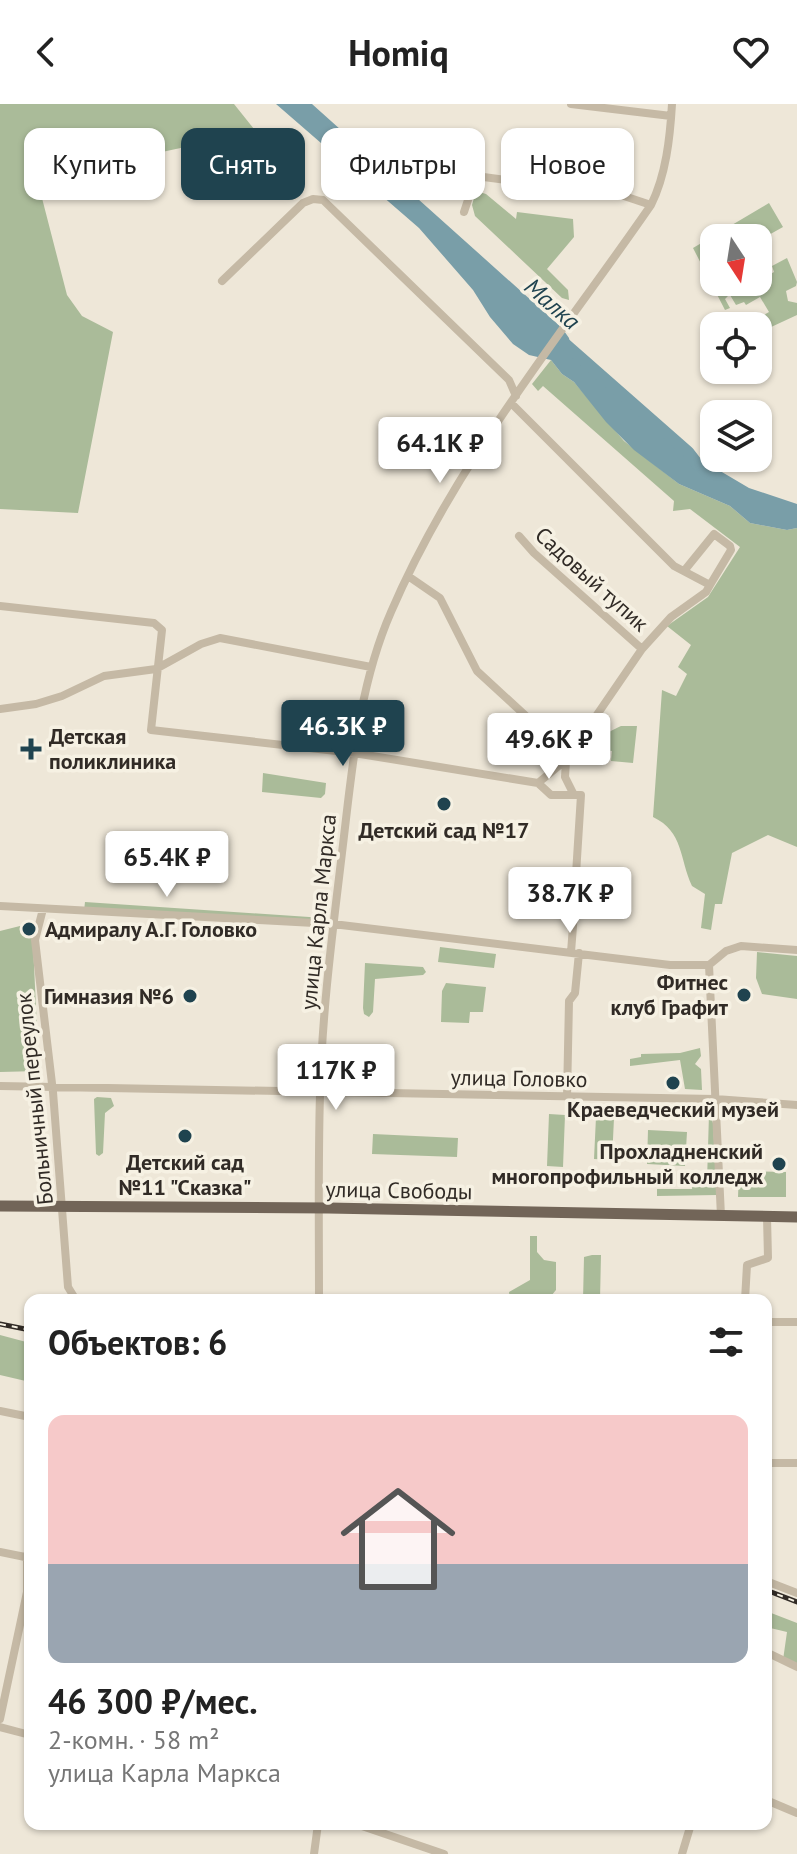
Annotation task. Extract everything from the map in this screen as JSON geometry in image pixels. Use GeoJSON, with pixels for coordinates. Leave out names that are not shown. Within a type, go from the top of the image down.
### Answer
{"type":"FeatureCollection","features":[{"type":"Feature","properties":{"kind":"main road","name":"улица Свободы"},"geometry":{"type":"LineString","coordinates":[[0,1206],[319,1208],[797,1217]]}},
{"type":"Feature","properties":{"kind":"street"},"geometry":{"type":"LineString","coordinates":[[571,104],[671,116]]}},
{"type":"Feature","properties":{"kind":"street","name":"улица Карла Маркса"},"geometry":{"type":"LineString","coordinates":[[319,1294],[320,1092],[333,924],[354,753],[371,667],[390,613],[408,576],[471,463],[651,205],[659,189],[672,104]]}},
{"type":"Feature","properties":{"kind":"street"},"geometry":{"type":"LineString","coordinates":[[464,212],[476,176],[621,195],[651,205]]}},
{"type":"Feature","properties":{"kind":"street"},"geometry":{"type":"LineString","coordinates":[[222,281],[303,203],[313,199],[323,200],[509,380],[513,400],[674,566],[710,585]]}},
{"type":"Feature","properties":{"kind":"street"},"geometry":{"type":"LineString","coordinates":[[538,783],[566,760],[642,649],[671,617],[706,592],[731,550],[730,546],[714,534],[684,571]]}},
{"type":"Feature","properties":{"kind":"street","name":"Садовый тупик"},"geometry":{"type":"LineString","coordinates":[[519,536],[642,649]]}},
{"type":"Feature","properties":{"kind":"street"},"geometry":{"type":"LineString","coordinates":[[408,576],[440,598],[477,671],[527,717],[572,750]]}},
{"type":"Feature","properties":{"kind":"street"},"geometry":{"type":"LineString","coordinates":[[0,606],[154,623],[162,630],[151,730],[354,753],[538,783],[551,795],[559,797],[577,794]]}},
{"type":"Feature","properties":{"kind":"street"},"geometry":{"type":"LineString","coordinates":[[0,709],[36,704],[62,696],[104,676],[156,669],[201,644],[220,638],[371,667]]}},
{"type":"Feature","properties":{"kind":"street"},"geometry":{"type":"LineString","coordinates":[[566,760],[565,777],[577,794],[576,874]]}},
{"type":"Feature","properties":{"kind":"street"},"geometry":{"type":"LineString","coordinates":[[567,1097],[569,1001],[575,993],[576,888]]}},
{"type":"Feature","properties":{"kind":"street"},"geometry":{"type":"LineString","coordinates":[[0,906],[333,924],[670,965],[709,965],[726,951],[741,946],[797,950]]}},
{"type":"Feature","properties":{"kind":"street","name":"Больничный переулок"},"geometry":{"type":"LineString","coordinates":[[43,909],[35,940],[52,1086],[68,1287],[72,1294]]}},
{"type":"Feature","properties":{"kind":"street"},"geometry":{"type":"LineString","coordinates":[[709,965],[721,1216]]}},
{"type":"Feature","properties":{"kind":"street","name":"улица Головко"},"geometry":{"type":"LineString","coordinates":[[0,1086],[715,1099],[797,1105]]}},
{"type":"Feature","properties":{"kind":"street"},"geometry":{"type":"LineString","coordinates":[[745,1294],[747,1265],[768,1258],[767,1217]]}},
{"type":"Feature","properties":{"kind":"street"},"geometry":{"type":"LineString","coordinates":[[772,1322],[797,1322]]}},
{"type":"Feature","properties":{"kind":"street"},"geometry":{"type":"LineString","coordinates":[[0,1411],[24,1416]]}},
{"type":"Feature","properties":{"kind":"street"},"geometry":{"type":"LineString","coordinates":[[772,1463],[797,1463]]}},
{"type":"Feature","properties":{"kind":"street"},"geometry":{"type":"LineString","coordinates":[[0,1552],[24,1557]]}},
{"type":"Feature","properties":{"kind":"street"},"geometry":{"type":"LineString","coordinates":[[772,1583],[797,1593]]}},
{"type":"Feature","properties":{"kind":"street"},"geometry":{"type":"LineString","coordinates":[[0,1719],[24,1606]]}},
{"type":"Feature","properties":{"kind":"street"},"geometry":{"type":"LineString","coordinates":[[772,1655],[797,1667]]}},
{"type":"Feature","properties":{"kind":"street"},"geometry":{"type":"LineString","coordinates":[[0,1727],[24,1733]]}},
{"type":"Feature","properties":{"kind":"street"},"geometry":{"type":"LineString","coordinates":[[772,1803],[797,1813]]}},
{"type":"Feature","properties":{"kind":"street"},"geometry":{"type":"LineString","coordinates":[[314,1854],[317,1830]]}},
{"type":"Feature","properties":{"kind":"street"},"geometry":{"type":"LineString","coordinates":[[374,1830],[444,1854]]}},
{"type":"Feature","properties":{"kind":"street"},"geometry":{"type":"LineString","coordinates":[[682,1854],[689,1830]]}},
{"type":"Feature","properties":{"kind":"green space"},"geometry":{"type":"Polygon","coordinates":[[[0,104],[234,104],[253,128],[181,128],[181,148],[165,151],[165,128],[24,128],[24,200],[42,200],[67,295],[82,316],[113,332],[78,513],[0,509],[0,104]]]}},
{"type":"Feature","properties":{"kind":"green space"},"geometry":{"type":"Polygon","coordinates":[[[485,194],[516,219],[517,212],[573,219],[574,237],[547,269],[568,290],[569,300],[562,298],[475,216],[473,200],[485,200],[485,194]]]}},
{"type":"Feature","properties":{"kind":"green space"},"geometry":{"type":"Polygon","coordinates":[[[769,203],[783,227],[772,233],[772,224],[734,224],[769,203]]]}},
{"type":"Feature","properties":{"kind":"green space"},"geometry":{"type":"Polygon","coordinates":[[[700,244],[700,262],[693,248],[700,244]]]}},
{"type":"Feature","properties":{"kind":"green space"},"geometry":{"type":"Polygon","coordinates":[[[787,258],[797,282],[796,286],[786,291],[788,301],[797,303],[797,315],[772,327],[772,312],[760,297],[746,305],[744,302],[736,305],[731,296],[772,296],[772,266],[787,258]]]}},
{"type":"Feature","properties":{"kind":"green space"},"geometry":{"type":"Polygon","coordinates":[[[718,296],[728,296],[725,299],[730,308],[725,310],[718,296]]]}},
{"type":"Feature","properties":{"kind":"green space"},"geometry":{"type":"Polygon","coordinates":[[[551,360],[624,441],[679,484],[730,506],[750,523],[787,530],[797,528],[797,847],[768,835],[732,853],[722,904],[715,904],[711,930],[701,928],[705,894],[692,886],[676,838],[653,817],[662,690],[676,696],[687,674],[678,667],[691,645],[667,626],[708,597],[740,547],[690,509],[673,511],[674,501],[543,386],[538,391],[532,384],[551,360]]]}},
{"type":"Feature","properties":{"kind":"green space"},"geometry":{"type":"Polygon","coordinates":[[[621,726],[637,726],[633,763],[611,761],[612,751],[599,750],[598,760],[578,757],[591,743],[621,726]]]}},
{"type":"Feature","properties":{"kind":"green space"},"geometry":{"type":"Polygon","coordinates":[[[263,773],[326,783],[325,794],[321,798],[262,792],[263,773]]]}},
{"type":"Feature","properties":{"kind":"green space"},"geometry":{"type":"Polygon","coordinates":[[[85,902],[324,918],[323,924],[84,911],[85,902]]]}},
{"type":"Feature","properties":{"kind":"green space"},"geometry":{"type":"Polygon","coordinates":[[[32,923],[39,1071],[0,1072],[0,931],[32,923]]]}},
{"type":"Feature","properties":{"kind":"green space"},"geometry":{"type":"Polygon","coordinates":[[[440,947],[496,954],[494,968],[438,962],[440,947]]]}},
{"type":"Feature","properties":{"kind":"green space"},"geometry":{"type":"Polygon","coordinates":[[[757,952],[797,956],[797,999],[762,994],[756,978],[757,952]]]}},
{"type":"Feature","properties":{"kind":"green space"},"geometry":{"type":"Polygon","coordinates":[[[365,963],[423,967],[426,972],[423,975],[375,979],[373,1012],[369,1017],[364,1014],[363,1008],[365,963]]]}},
{"type":"Feature","properties":{"kind":"green space"},"geometry":{"type":"Polygon","coordinates":[[[446,983],[486,987],[483,1012],[470,1012],[469,1023],[441,1022],[442,991],[446,983]]]}},
{"type":"Feature","properties":{"kind":"green space"},"geometry":{"type":"Polygon","coordinates":[[[700,1048],[701,1056],[695,1064],[701,1069],[702,1090],[685,1089],[680,1060],[630,1066],[630,1059],[641,1057],[641,1054],[680,1053],[700,1048]]]}},
{"type":"Feature","properties":{"kind":"green space"},"geometry":{"type":"Polygon","coordinates":[[[111,1098],[114,1106],[105,1113],[103,1153],[99,1156],[96,1154],[94,1099],[111,1098]]]}},
{"type":"Feature","properties":{"kind":"green space"},"geometry":{"type":"Polygon","coordinates":[[[549,1114],[565,1115],[563,1167],[547,1166],[549,1114]]]}},
{"type":"Feature","properties":{"kind":"green space"},"geometry":{"type":"Polygon","coordinates":[[[709,1114],[713,1123],[717,1195],[657,1196],[657,1189],[692,1189],[693,1181],[707,1181],[709,1114]]]}},
{"type":"Feature","properties":{"kind":"green space"},"geometry":{"type":"Polygon","coordinates":[[[596,1117],[614,1118],[612,1160],[594,1159],[596,1117]]]}},
{"type":"Feature","properties":{"kind":"green space"},"geometry":{"type":"Polygon","coordinates":[[[648,1130],[687,1132],[685,1166],[647,1164],[648,1130]]]}},
{"type":"Feature","properties":{"kind":"green space"},"geometry":{"type":"Polygon","coordinates":[[[373,1134],[458,1138],[457,1157],[372,1154],[373,1134]]]}},
{"type":"Feature","properties":{"kind":"green space"},"geometry":{"type":"Polygon","coordinates":[[[739,1171],[786,1172],[786,1197],[738,1197],[739,1171]]]}},
{"type":"Feature","properties":{"kind":"green space"},"geometry":{"type":"Polygon","coordinates":[[[530,1236],[537,1236],[537,1252],[544,1260],[556,1262],[556,1290],[553,1294],[509,1294],[530,1280],[530,1236]]]}},
{"type":"Feature","properties":{"kind":"green space"},"geometry":{"type":"Polygon","coordinates":[[[601,1255],[600,1294],[583,1294],[584,1257],[601,1255]]]}},
{"type":"Feature","properties":{"kind":"green space"},"geometry":{"type":"Polygon","coordinates":[[[0,1335],[24,1341],[24,1381],[0,1375],[0,1335]]]}},
{"type":"Feature","properties":{"kind":"green space"},"geometry":{"type":"Polygon","coordinates":[[[772,1613],[797,1623],[797,1666],[783,1660],[787,1632],[772,1628],[772,1613]]]}},
{"type":"Feature","properties":{"kind":"water"},"geometry":{"type":"Polygon","coordinates":[[[276,104],[312,104],[339,128],[321,128],[321,143],[276,104]]]}},
{"type":"Feature","properties":{"kind":"water"},"geometry":{"type":"Polygon","coordinates":[[[387,200],[419,200],[562,328],[569,338],[571,350],[700,459],[700,472],[722,472],[749,488],[797,504],[797,528],[787,530],[750,523],[730,506],[679,484],[634,450],[551,360],[529,355],[513,344],[490,317],[473,290],[419,228],[387,200]]]}},
{"type":"Feature","properties":{"kind":"waterway","name":"Малка"},"geometry":{"type":"LineString","coordinates":[[564,343],[688,452],[698,465]]}},
{"type":"Feature","properties":{"kind":"railway"},"geometry":{"type":"LineString","coordinates":[[0,1324],[24,1329]]}},
{"type":"Feature","properties":{"kind":"railway"},"geometry":{"type":"LineString","coordinates":[[772,1592],[797,1602]]}},
{"type":"Feature","properties":{"kind":"place","name":"Детская поликлиника"},"geometry":{"type":"Point","coordinates":[31,749]}},
{"type":"Feature","properties":{"kind":"place","name":"Детский сад №17"},"geometry":{"type":"Point","coordinates":[444,804]}},
{"type":"Feature","properties":{"kind":"place","name":"Адмиралу А.Г. Головко"},"geometry":{"type":"Point","coordinates":[29,929]}},
{"type":"Feature","properties":{"kind":"place","name":"Фитнес клуб Графит"},"geometry":{"type":"Point","coordinates":[744,995]}},
{"type":"Feature","properties":{"kind":"place","name":"Гимназия №6"},"geometry":{"type":"Point","coordinates":[190,996]}},
{"type":"Feature","properties":{"kind":"place","name":"Краеведческий музей"},"geometry":{"type":"Point","coordinates":[673,1083]}},
{"type":"Feature","properties":{"kind":"place","name":"Детский сад №11 \"Сказка\""},"geometry":{"type":"Point","coordinates":[185,1136]}},
{"type":"Feature","properties":{"kind":"place","name":"Прохладненский многопрофильный колледж"},"geometry":{"type":"Point","coordinates":[779,1164]}}]}
